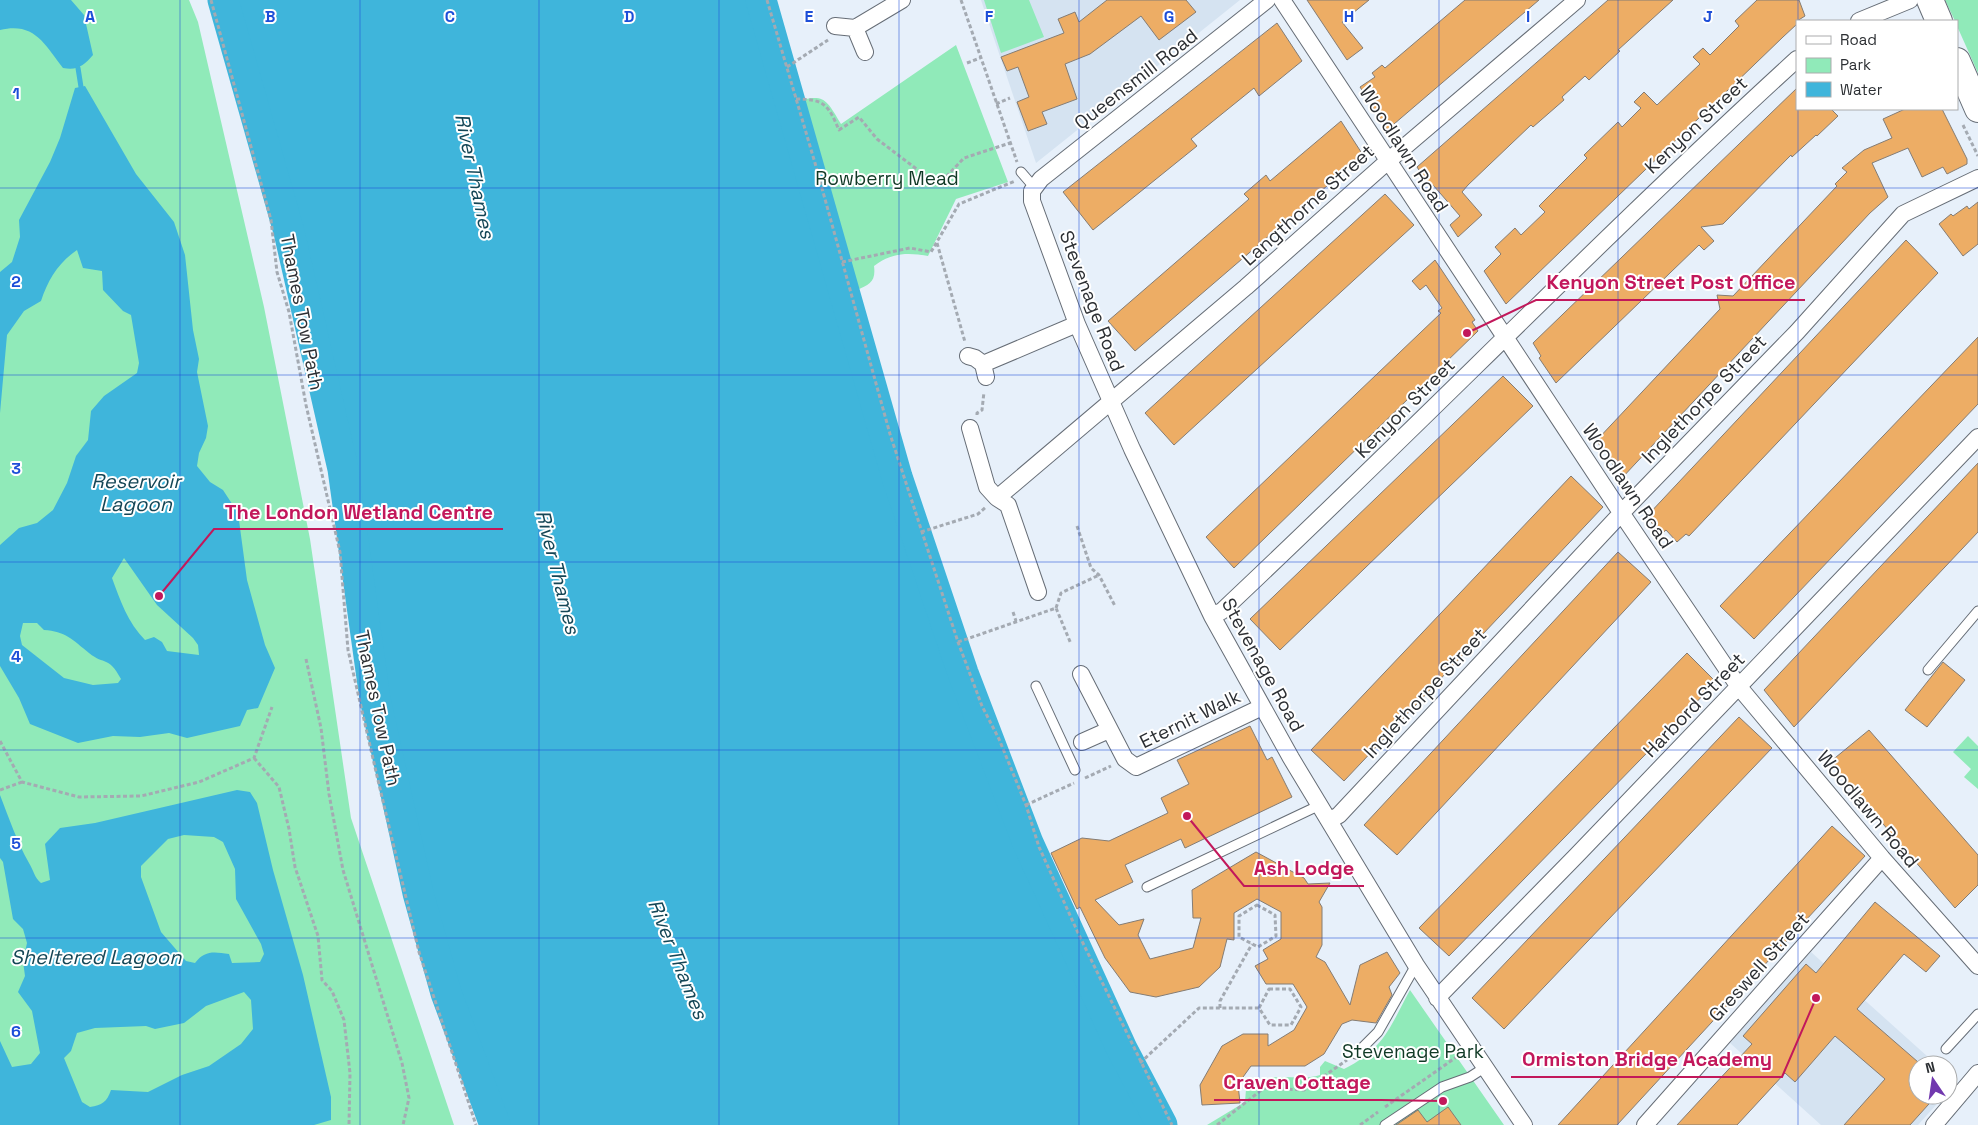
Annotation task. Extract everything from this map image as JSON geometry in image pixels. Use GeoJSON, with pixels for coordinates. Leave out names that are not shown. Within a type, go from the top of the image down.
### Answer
{"type":"FeatureCollection","features":[{"type":"Feature","properties":{"kind":"main road"},"geometry":{"type":"LineString","coordinates":[[1930,0],[1939,20]]}},
{"type":"Feature","properties":{"kind":"main road"},"geometry":{"type":"LineString","coordinates":[[1958,66],[1968,113]]}},
{"type":"Feature","properties":{"kind":"street"},"geometry":{"type":"LineString","coordinates":[[835,26],[856,28],[902,0]]}},
{"type":"Feature","properties":{"kind":"street","name":"Queensmill Road"},"geometry":{"type":"LineString","coordinates":[[1033,189],[1267,0]]}},
{"type":"Feature","properties":{"kind":"street","name":"Woodlawn Road"},"geometry":{"type":"LineString","coordinates":[[1282,0],[1622,514],[1739,687],[1882,858],[1978,966]]}},
{"type":"Feature","properties":{"kind":"street","name":"Langthorne Street"},"geometry":{"type":"LineString","coordinates":[[997,498],[1246,287],[1388,161],[1578,0]]}},
{"type":"Feature","properties":{"kind":"street"},"geometry":{"type":"LineString","coordinates":[[1861,20],[1910,0]]}},
{"type":"Feature","properties":{"kind":"street"},"geometry":{"type":"LineString","coordinates":[[856,28],[866,52]]}},
{"type":"Feature","properties":{"kind":"street","name":"Kenyon Street"},"geometry":{"type":"LineString","coordinates":[[1212,616],[1222,611],[1356,485],[1680,165],[1796,60]]}},
{"type":"Feature","properties":{"kind":"street","name":"Inglethorpe Street"},"geometry":{"type":"LineString","coordinates":[[1329,821],[1339,815],[1622,514],[1797,332],[1903,214],[1978,178]]}},
{"type":"Feature","properties":{"kind":"street","name":"Stevenage Road"},"geometry":{"type":"LineString","coordinates":[[1033,189],[1032,201],[1077,324],[1111,402],[1212,616],[1262,707],[1416,966],[1524,1125]]}},
{"type":"Feature","properties":{"kind":"street"},"geometry":{"type":"LineString","coordinates":[[977,363],[1077,324]]}},
{"type":"Feature","properties":{"kind":"street"},"geometry":{"type":"LineString","coordinates":[[970,428],[987,486],[997,498],[1008,505],[1038,592]]}},
{"type":"Feature","properties":{"kind":"street","name":"Harbord Street"},"geometry":{"type":"LineString","coordinates":[[1437,998],[1978,438]]}},
{"type":"Feature","properties":{"kind":"street"},"geometry":{"type":"LineString","coordinates":[[1081,674],[1109,730],[1082,742]]}},
{"type":"Feature","properties":{"kind":"street","name":"Eternit Walk"},"geometry":{"type":"LineString","coordinates":[[1109,730],[1125,759],[1136,767],[1262,707]]}},
{"type":"Feature","properties":{"kind":"street","name":"Greswell Street"},"geometry":{"type":"LineString","coordinates":[[1645,1125],[1882,858]]}},
{"type":"Feature","properties":{"kind":"street"},"geometry":{"type":"LineString","coordinates":[[1934,1125],[1978,1073]]}},
{"type":"Feature","properties":{"kind":"lane"},"geometry":{"type":"LineString","coordinates":[[1019,175],[1033,189]]}},
{"type":"Feature","properties":{"kind":"lane"},"geometry":{"type":"LineString","coordinates":[[1928,670],[1978,611]]}},
{"type":"Feature","properties":{"kind":"lane"},"geometry":{"type":"LineString","coordinates":[[1036,686],[1075,770]]}},
{"type":"Feature","properties":{"kind":"lane"},"geometry":{"type":"LineString","coordinates":[[1065,749],[1082,742]]}},
{"type":"Feature","properties":{"kind":"lane"},"geometry":{"type":"LineString","coordinates":[[1147,887],[1320,805]]}},
{"type":"Feature","properties":{"kind":"lane"},"geometry":{"type":"LineString","coordinates":[[1356,1054],[1378,1032],[1416,966]]}},
{"type":"Feature","properties":{"kind":"lane"},"geometry":{"type":"LineString","coordinates":[[1946,1049],[1978,1014]]}},
{"type":"Feature","properties":{"kind":"lane"},"geometry":{"type":"LineString","coordinates":[[1386,1125],[1442,1087],[1470,1077],[1484,1068]]}},
{"type":"Feature","properties":{"kind":"path","name":"Thames Tow Path"},"geometry":{"type":"LineString","coordinates":[[211,0],[271,220],[277,272],[289,312],[306,405],[340,552],[348,650],[377,776],[419,952],[476,1125]]}},
{"type":"Feature","properties":{"kind":"path"},"geometry":{"type":"LineString","coordinates":[[767,0],[890,434],[958,642],[982,706],[999,739],[1026,805],[1039,847],[1140,1063],[1172,1125]]}},
{"type":"Feature","properties":{"kind":"path"},"geometry":{"type":"LineString","coordinates":[[842,262],[910,248],[931,252],[959,204],[1011,185],[1019,175],[1010,142],[961,0]]}},
{"type":"Feature","properties":{"kind":"path"},"geometry":{"type":"LineString","coordinates":[[787,67],[831,38],[835,26]]}},
{"type":"Feature","properties":{"kind":"path"},"geometry":{"type":"LineString","coordinates":[[967,63],[980,58]]}},
{"type":"Feature","properties":{"kind":"path"},"geometry":{"type":"LineString","coordinates":[[996,104],[1010,98]]}},
{"type":"Feature","properties":{"kind":"path"},"geometry":{"type":"LineString","coordinates":[[796,99],[821,101],[830,110],[839,130],[859,117],[877,139],[931,180],[945,178],[964,158],[1010,142]]}},
{"type":"Feature","properties":{"kind":"path"},"geometry":{"type":"LineString","coordinates":[[1968,113],[1978,156]]}},
{"type":"Feature","properties":{"kind":"path"},"geometry":{"type":"LineString","coordinates":[[937,244],[977,363],[982,410],[977,412],[977,419],[970,428]]}},
{"type":"Feature","properties":{"kind":"path"},"geometry":{"type":"LineString","coordinates":[[922,532],[978,514],[997,498]]}},
{"type":"Feature","properties":{"kind":"path"},"geometry":{"type":"LineString","coordinates":[[1077,526],[1092,568],[1099,575],[1115,606]]}},
{"type":"Feature","properties":{"kind":"path"},"geometry":{"type":"LineString","coordinates":[[1071,644],[1056,608],[1061,593],[1099,575]]}},
{"type":"Feature","properties":{"kind":"path"},"geometry":{"type":"LineString","coordinates":[[958,642],[1005,628],[1007,624],[1056,608]]}},
{"type":"Feature","properties":{"kind":"path"},"geometry":{"type":"LineString","coordinates":[[1013,612],[1016,621]]}},
{"type":"Feature","properties":{"kind":"path"},"geometry":{"type":"LineString","coordinates":[[306,659],[321,728],[329,794],[343,870],[402,1063],[409,1098],[403,1125]]}},
{"type":"Feature","properties":{"kind":"path"},"geometry":{"type":"LineString","coordinates":[[0,790],[22,782],[79,797],[141,796],[199,782],[254,758],[272,707]]}},
{"type":"Feature","properties":{"kind":"path"},"geometry":{"type":"LineString","coordinates":[[0,741],[22,782]]}},
{"type":"Feature","properties":{"kind":"path"},"geometry":{"type":"LineString","coordinates":[[254,758],[279,787],[290,829],[295,867],[318,936],[322,980],[332,991],[344,1020],[350,1072],[349,1125]]}},
{"type":"Feature","properties":{"kind":"path"},"geometry":{"type":"LineString","coordinates":[[1257,905],[1275,915],[1276,936],[1258,947],[1252,944],[1240,937],[1239,916],[1257,905]]}},
{"type":"Feature","properties":{"kind":"path"},"geometry":{"type":"LineString","coordinates":[[1220,1008],[1220,1001],[1252,944]]}},
{"type":"Feature","properties":{"kind":"path"},"geometry":{"type":"LineString","coordinates":[[1269,989],[1290,989],[1301,1007],[1291,1025],[1270,1026],[1259,1008],[1269,989]]}},
{"type":"Feature","properties":{"kind":"path"},"geometry":{"type":"LineString","coordinates":[[1140,1063],[1199,1008],[1259,1008]]}},
{"type":"Feature","properties":{"kind":"path"},"geometry":{"type":"LineString","coordinates":[[1360,1125],[1470,1047]]}},
{"type":"Feature","properties":{"kind":"path"},"geometry":{"type":"LineString","coordinates":[[1217,1125],[1264,1088],[1304,1090],[1356,1054]]}},
{"type":"Feature","properties":{"kind":"shaded area"},"geometry":{"type":"Polygon","coordinates":[[[981,0],[1240,0],[1036,163],[981,0]]]}},
{"type":"Feature","properties":{"kind":"shaded area"},"geometry":{"type":"Polygon","coordinates":[[[1811,952],[1926,1055],[1908,1055],[1908,1105],[1936,1105],[1918,1125],[1821,1125],[1730,1043],[1811,952]]]}},
{"type":"Feature","properties":{"kind":"green space"},"geometry":{"type":"Polygon","coordinates":[[[0,0],[189,0],[198,22],[264,307],[310,539],[351,818],[454,1125],[0,1125],[0,0]]]}},
{"type":"Feature","properties":{"kind":"green space"},"geometry":{"type":"Polygon","coordinates":[[[984,0],[1029,0],[1044,37],[1001,53],[984,0]]]}},
{"type":"Feature","properties":{"kind":"green space"},"geometry":{"type":"Polygon","coordinates":[[[1945,0],[1978,0],[1978,73],[1958,28],[1958,20],[1955,20],[1945,0]]]}},
{"type":"Feature","properties":{"kind":"green space","name":"Rowberry Mead"},"geometry":{"type":"Polygon","coordinates":[[[956,45],[1008,182],[956,199],[928,256],[906,254],[887,258],[874,266],[873,279],[865,286],[856,290],[854,280],[842,285],[825,218],[791,103],[810,98],[822,100],[831,108],[841,124],[956,45]]]}},
{"type":"Feature","properties":{"kind":"green space"},"geometry":{"type":"Polygon","coordinates":[[[1968,736],[1978,746],[1978,789],[1964,777],[1971,769],[1953,752],[1968,736]]]}},
{"type":"Feature","properties":{"kind":"green space","name":"Stevenage Park"},"geometry":{"type":"Polygon","coordinates":[[[1410,990],[1504,1125],[1207,1125],[1245,1102],[1246,1089],[1259,1081],[1278,1077],[1313,1077],[1320,1075],[1320,1067],[1325,1061],[1344,1069],[1358,1061],[1377,1045],[1384,1036],[1410,990]]]}},
{"type":"Feature","properties":{"kind":"water"},"geometry":{"type":"Polygon","coordinates":[[[0,0],[71,0],[84,15],[93,55],[87,62],[77,68],[63,68],[44,43],[30,32],[12,28],[0,30],[0,0]]]}},
{"type":"Feature","properties":{"kind":"water","name":"River Thames"},"geometry":{"type":"Polygon","coordinates":[[[223,0],[761,0],[897,477],[963,673],[1028,843],[1122,1049],[1162,1125],[495,1125],[446,993],[418,893],[375,699],[343,469],[289,232],[223,0]]]}},
{"type":"Feature","properties":{"kind":"water","name":"Reservoir Lagoon"},"geometry":{"type":"Polygon","coordinates":[[[85,86],[136,174],[174,222],[185,255],[193,330],[199,359],[197,372],[208,426],[206,438],[199,453],[197,466],[210,482],[223,490],[238,513],[247,580],[265,645],[275,668],[258,708],[247,710],[240,726],[187,738],[169,733],[140,737],[113,736],[78,743],[30,724],[19,698],[0,666],[0,545],[19,528],[37,523],[53,510],[67,483],[76,456],[88,440],[91,411],[104,396],[137,373],[139,363],[131,315],[123,311],[103,290],[102,271],[83,268],[77,250],[64,260],[54,272],[41,301],[24,311],[7,335],[0,413],[0,272],[12,262],[20,237],[19,220],[50,162],[60,138],[75,88],[85,86]],[[124,558],[112,578],[125,611],[139,633],[145,640],[154,637],[162,642],[167,651],[199,655],[198,645],[193,638],[157,605],[124,558]],[[23,623],[20,636],[22,645],[64,678],[93,685],[118,683],[121,679],[113,667],[94,657],[63,634],[44,630],[37,623],[23,623]]]}},
{"type":"Feature","properties":{"kind":"water","name":"Sheltered Lagoon"},"geometry":{"type":"Polygon","coordinates":[[[237,790],[250,792],[257,803],[273,870],[303,975],[331,1097],[331,1120],[314,1125],[0,1125],[0,1041],[12,1067],[31,1064],[40,1053],[32,1011],[18,992],[25,976],[23,961],[27,943],[23,929],[13,919],[3,862],[0,858],[0,795],[13,830],[35,876],[41,883],[50,880],[45,844],[60,828],[95,823],[237,790]],[[184,835],[168,839],[141,866],[141,877],[161,932],[186,961],[195,963],[202,956],[214,953],[229,954],[232,963],[260,962],[264,954],[261,944],[236,899],[235,869],[223,842],[214,837],[184,835]],[[244,992],[206,1006],[184,1023],[155,1029],[146,1026],[95,1028],[77,1033],[71,1051],[64,1058],[82,1102],[90,1107],[98,1105],[106,1100],[111,1090],[148,1092],[182,1075],[209,1066],[241,1044],[253,1029],[251,1000],[244,992]]]}},
{"type":"Feature","properties":{"kind":"building"},"geometry":{"type":"Polygon","coordinates":[[[1107,0],[1186,0],[1196,12],[1159,40],[1141,16],[1090,54],[1065,64],[1077,99],[1042,112],[1047,124],[1028,131],[1017,102],[1029,97],[1018,67],[1007,71],[1001,57],[1064,33],[1058,19],[1075,12],[1079,22],[1107,0]]]}},
{"type":"Feature","properties":{"kind":"building"},"geometry":{"type":"Polygon","coordinates":[[[1307,0],[1369,0],[1342,22],[1363,48],[1347,60],[1307,0]]]}},
{"type":"Feature","properties":{"kind":"building"},"geometry":{"type":"Polygon","coordinates":[[[1465,0],[1539,0],[1387,130],[1360,87],[1375,77],[1372,73],[1382,65],[1385,68],[1465,0]]]}},
{"type":"Feature","properties":{"kind":"building"},"geometry":{"type":"Polygon","coordinates":[[[1608,0],[1673,0],[1618,50],[1620,51],[1589,80],[1585,76],[1562,97],[1564,100],[1533,127],[1531,125],[1468,185],[1462,192],[1482,215],[1458,237],[1450,225],[1460,216],[1433,185],[1430,187],[1417,167],[1608,0]]]}},
{"type":"Feature","properties":{"kind":"building"},"geometry":{"type":"Polygon","coordinates":[[[1757,0],[1799,0],[1805,16],[1796,20],[1796,25],[1506,304],[1484,271],[1501,254],[1495,247],[1515,228],[1521,235],[1545,212],[1539,206],[1587,158],[1584,155],[1618,122],[1622,127],[1641,108],[1634,102],[1644,92],[1657,105],[1700,64],[1693,57],[1703,48],[1710,55],[1739,26],[1735,21],[1757,0]]]}},
{"type":"Feature","properties":{"kind":"building"},"geometry":{"type":"Polygon","coordinates":[[[1277,23],[1302,61],[1259,96],[1254,88],[1191,139],[1197,146],[1093,230],[1063,192],[1277,23]]]}},
{"type":"Feature","properties":{"kind":"building"},"geometry":{"type":"Polygon","coordinates":[[[1796,89],[1796,110],[1832,110],[1838,116],[1792,157],[1791,155],[1723,224],[1701,227],[1714,241],[1704,250],[1699,245],[1556,383],[1539,358],[1541,356],[1533,343],[1796,89]]]}},
{"type":"Feature","properties":{"kind":"building"},"geometry":{"type":"Polygon","coordinates":[[[1903,110],[1942,110],[1967,159],[1967,164],[1947,174],[1943,167],[1922,177],[1908,148],[1872,163],[1888,197],[1870,213],[1621,479],[1612,463],[1614,461],[1596,441],[1720,309],[1717,295],[1733,296],[1837,186],[1835,184],[1847,172],[1842,168],[1864,150],[1892,138],[1883,119],[1903,110]]]}},
{"type":"Feature","properties":{"kind":"building"},"geometry":{"type":"Polygon","coordinates":[[[1341,121],[1363,155],[1135,351],[1108,321],[1249,199],[1244,194],[1266,175],[1270,181],[1341,121]]]}},
{"type":"Feature","properties":{"kind":"building"},"geometry":{"type":"Polygon","coordinates":[[[1385,194],[1414,225],[1174,445],[1145,413],[1385,194]]]}},
{"type":"Feature","properties":{"kind":"building"},"geometry":{"type":"Polygon","coordinates":[[[1978,202],[1978,244],[1963,256],[1939,224],[1951,214],[1953,216],[1967,206],[1969,209],[1978,202]]]}},
{"type":"Feature","properties":{"kind":"building"},"geometry":{"type":"Polygon","coordinates":[[[1906,240],[1938,273],[1689,536],[1686,534],[1677,542],[1666,530],[1660,535],[1647,516],[1906,240]]]}},
{"type":"Feature","properties":{"kind":"building"},"geometry":{"type":"Polygon","coordinates":[[[1435,260],[1475,320],[1472,322],[1478,331],[1234,568],[1206,537],[1441,313],[1438,311],[1442,308],[1426,285],[1420,290],[1412,281],[1435,260]]]}},
{"type":"Feature","properties":{"kind":"building"},"geometry":{"type":"Polygon","coordinates":[[[1978,337],[1978,404],[1754,639],[1720,606],[1978,337]]]}},
{"type":"Feature","properties":{"kind":"building"},"geometry":{"type":"Polygon","coordinates":[[[1503,376],[1533,406],[1280,650],[1250,619],[1503,376]]]}},
{"type":"Feature","properties":{"kind":"building"},"geometry":{"type":"Polygon","coordinates":[[[1978,463],[1978,532],[1794,727],[1764,690],[1978,463]]]}},
{"type":"Feature","properties":{"kind":"building"},"geometry":{"type":"Polygon","coordinates":[[[1571,476],[1603,507],[1344,781],[1311,750],[1571,476]]]}},
{"type":"Feature","properties":{"kind":"building"},"geometry":{"type":"Polygon","coordinates":[[[1618,552],[1651,582],[1397,855],[1364,825],[1618,552]]]}},
{"type":"Feature","properties":{"kind":"building"},"geometry":{"type":"Polygon","coordinates":[[[1687,653],[1716,682],[1449,956],[1419,928],[1687,653]]]}},
{"type":"Feature","properties":{"kind":"building"},"geometry":{"type":"Polygon","coordinates":[[[1943,662],[1965,680],[1927,727],[1905,710],[1943,662]]]}},
{"type":"Feature","properties":{"kind":"building"},"geometry":{"type":"Polygon","coordinates":[[[1739,717],[1772,748],[1504,1029],[1472,998],[1739,717]]]}},
{"type":"Feature","properties":{"kind":"building"},"geometry":{"type":"Polygon","coordinates":[[[1250,726],[1267,760],[1272,757],[1292,797],[1185,848],[1181,839],[1125,865],[1133,882],[1095,900],[1119,925],[1144,919],[1138,935],[1150,959],[1193,948],[1201,918],[1193,918],[1192,890],[1256,852],[1304,878],[1308,884],[1330,883],[1319,902],[1322,907],[1322,945],[1316,957],[1325,962],[1350,1005],[1360,965],[1387,952],[1400,973],[1389,987],[1392,995],[1376,1023],[1352,1020],[1342,1024],[1324,1054],[1305,1066],[1251,1066],[1238,1084],[1240,1103],[1202,1105],[1200,1085],[1222,1046],[1243,1034],[1268,1034],[1268,1046],[1294,1030],[1307,1007],[1293,984],[1266,984],[1255,966],[1268,959],[1263,950],[1281,939],[1281,912],[1257,899],[1234,913],[1234,940],[1227,939],[1220,967],[1199,987],[1156,997],[1130,992],[1105,958],[1080,907],[1077,909],[1051,853],[1082,838],[1109,841],[1168,813],[1161,798],[1189,784],[1177,760],[1250,726]]]}},
{"type":"Feature","properties":{"kind":"building"},"geometry":{"type":"Polygon","coordinates":[[[1869,730],[1978,855],[1978,885],[1955,908],[1830,762],[1869,730]]]}},
{"type":"Feature","properties":{"kind":"building"},"geometry":{"type":"Polygon","coordinates":[[[1832,826],[1865,856],[1617,1125],[1558,1125],[1832,826]]]}},
{"type":"Feature","properties":{"kind":"building"},"geometry":{"type":"Polygon","coordinates":[[[1875,902],[1940,956],[1926,972],[1904,954],[1857,1009],[1910,1055],[1908,1055],[1908,1105],[1928,1105],[1910,1125],[1844,1125],[1885,1079],[1835,1036],[1795,1082],[1785,1073],[1737,1125],[1677,1125],[1752,1044],[1743,1036],[1806,964],[1816,973],[1875,902]]]}},
{"type":"Feature","properties":{"kind":"building"},"geometry":{"type":"Polygon","coordinates":[[[1448,1107],[1461,1125],[1396,1125],[1418,1110],[1427,1122],[1448,1107]]]}},
{"type":"Feature","properties":{"kind":"waterway"},"geometry":{"type":"LineString","coordinates":[[223,0],[289,232],[343,469],[375,699],[418,893],[446,993],[495,1125]]}},
{"type":"Feature","properties":{"kind":"waterway"},"geometry":{"type":"LineString","coordinates":[[761,0],[897,477],[963,673],[1028,843],[1122,1049],[1162,1125]]}},
{"type":"Feature","properties":{"kind":"waterway"},"geometry":{"type":"LineString","coordinates":[[78,68],[81,87]]}},
{"type":"Feature","properties":{"kind":"place","name":"Kenyon Street Post Office"},"geometry":{"type":"Point","coordinates":[1467,333]}},
{"type":"Feature","properties":{"kind":"place","name":"The London Wetland Centre"},"geometry":{"type":"Point","coordinates":[159,596]}},
{"type":"Feature","properties":{"kind":"place","name":"Ash Lodge"},"geometry":{"type":"Point","coordinates":[1187,816]}},
{"type":"Feature","properties":{"kind":"place","name":"Ormiston Bridge Academy"},"geometry":{"type":"Point","coordinates":[1816,998]}},
{"type":"Feature","properties":{"kind":"place","name":"Craven Cottage"},"geometry":{"type":"Point","coordinates":[1443,1101]}}]}
